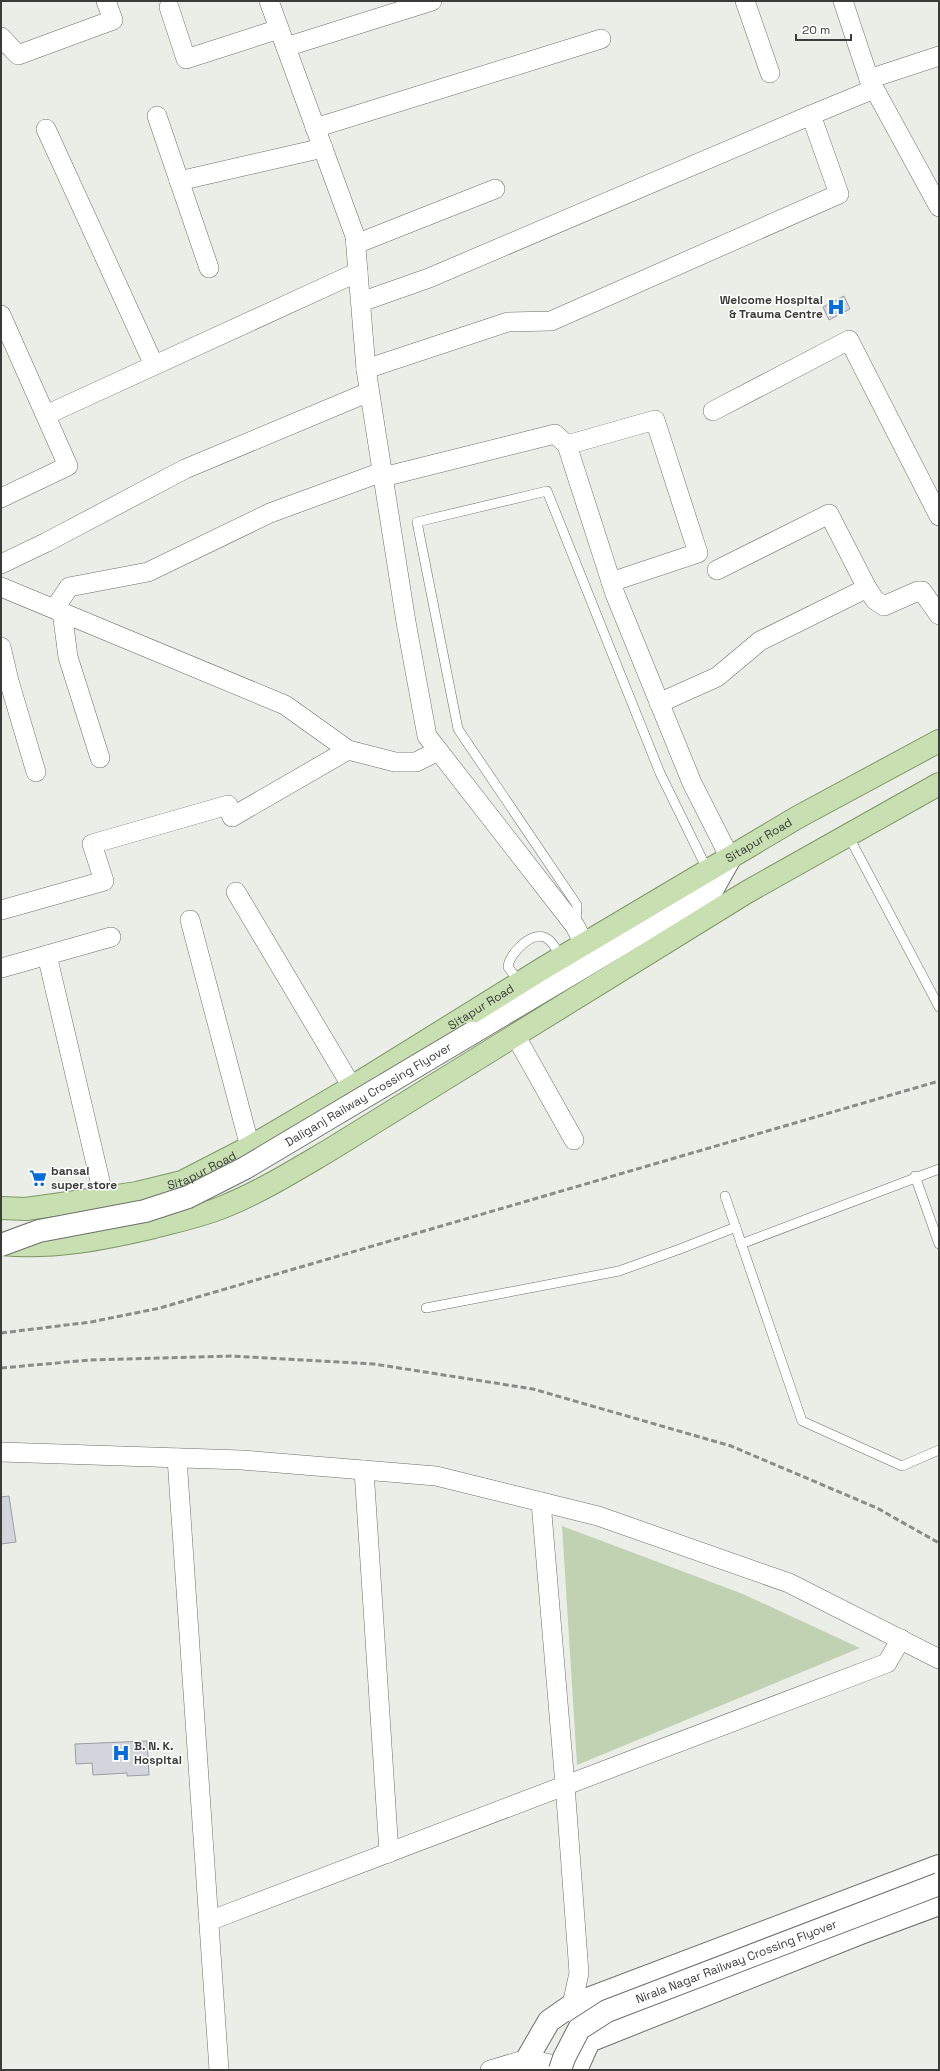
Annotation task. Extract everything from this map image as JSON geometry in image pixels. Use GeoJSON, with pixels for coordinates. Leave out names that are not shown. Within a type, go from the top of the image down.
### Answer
{"type":"FeatureCollection","features":[{"type":"Feature","properties":{"kind":"main road","name":"Sitapur Road"},"geometry":{"type":"LineString","coordinates":[[1,1208],[26,1209],[104,1198],[137,1193],[182,1182],[250,1147],[352,1087],[561,958],[580,935],[710,880],[730,858],[798,817],[939,741]]}},
{"type":"Feature","properties":{"kind":"main road"},"geometry":{"type":"LineString","coordinates":[[1,1244],[30,1247],[104,1239],[178,1221],[223,1207],[266,1187],[328,1151],[747,892],[939,784]]}},
{"type":"Feature","properties":{"kind":"main road"},"geometry":{"type":"LineString","coordinates":[[710,880],[747,892]]}},
{"type":"Feature","properties":{"kind":"main road","name":"Daliganj Railway Crossing Flyover"},"geometry":{"type":"LineString","coordinates":[[1,1244],[39,1231],[144,1211],[188,1197],[245,1168],[472,1033],[710,880]]}},
{"type":"Feature","properties":{"kind":"main road"},"geometry":{"type":"LineString","coordinates":[[527,2065],[549,2021],[572,2005],[939,1866]]}},
{"type":"Feature","properties":{"kind":"main road","name":"Nirala Nagar Railway Crossing Flyover"},"geometry":{"type":"LineString","coordinates":[[560,2070],[564,2058],[579,2029],[607,2011],[939,1884]]}},
{"type":"Feature","properties":{"kind":"main road"},"geometry":{"type":"LineString","coordinates":[[576,2070],[589,2041],[858,1934],[939,1904]]}},
{"type":"Feature","properties":{"kind":"street"},"geometry":{"type":"LineString","coordinates":[[1,37],[18,55],[114,20],[106,1]]}},
{"type":"Feature","properties":{"kind":"street"},"geometry":{"type":"LineString","coordinates":[[269,1],[356,236],[360,302],[369,392],[406,622],[427,736],[580,935]]}},
{"type":"Feature","properties":{"kind":"street"},"geometry":{"type":"LineString","coordinates":[[286,47],[432,1]]}},
{"type":"Feature","properties":{"kind":"street"},"geometry":{"type":"LineString","coordinates":[[745,1],[770,73]]}},
{"type":"Feature","properties":{"kind":"street"},"geometry":{"type":"LineString","coordinates":[[843,1],[872,84],[939,207]]}},
{"type":"Feature","properties":{"kind":"street"},"geometry":{"type":"LineString","coordinates":[[169,7],[186,58],[279,29]]}},
{"type":"Feature","properties":{"kind":"street"},"geometry":{"type":"LineString","coordinates":[[315,128],[601,39]]}},
{"type":"Feature","properties":{"kind":"street"},"geometry":{"type":"LineString","coordinates":[[360,302],[429,278],[811,115],[872,84],[939,56]]}},
{"type":"Feature","properties":{"kind":"street"},"geometry":{"type":"LineString","coordinates":[[366,369],[508,322],[551,321],[839,194],[811,115]]}},
{"type":"Feature","properties":{"kind":"street"},"geometry":{"type":"LineString","coordinates":[[157,116],[209,268]]}},
{"type":"Feature","properties":{"kind":"street"},"geometry":{"type":"LineString","coordinates":[[46,129],[154,366]]}},
{"type":"Feature","properties":{"kind":"street"},"geometry":{"type":"LineString","coordinates":[[179,181],[323,148]]}},
{"type":"Feature","properties":{"kind":"street"},"geometry":{"type":"LineString","coordinates":[[356,244],[495,189]]}},
{"type":"Feature","properties":{"kind":"street"},"geometry":{"type":"LineString","coordinates":[[46,415],[358,272]]}},
{"type":"Feature","properties":{"kind":"street"},"geometry":{"type":"LineString","coordinates":[[1,316],[68,466],[1,498]]}},
{"type":"Feature","properties":{"kind":"street"},"geometry":{"type":"LineString","coordinates":[[713,411],[849,340],[939,515]]}},
{"type":"Feature","properties":{"kind":"street"},"geometry":{"type":"LineString","coordinates":[[1,564],[47,542],[185,469],[369,392]]}},
{"type":"Feature","properties":{"kind":"street"},"geometry":{"type":"LineString","coordinates":[[567,446],[654,420],[698,553],[611,582]]}},
{"type":"Feature","properties":{"kind":"street"},"geometry":{"type":"LineString","coordinates":[[100,758],[68,657],[58,610],[68,587],[148,572],[270,513],[382,474],[555,434],[567,446],[611,582],[692,782],[730,858]]}},
{"type":"Feature","properties":{"kind":"street"},"geometry":{"type":"LineString","coordinates":[[717,570],[829,514],[867,588],[876,600],[884,606],[918,591],[922,591],[939,615]]}},
{"type":"Feature","properties":{"kind":"street"},"geometry":{"type":"LineString","coordinates":[[1,587],[285,704],[348,750],[395,762],[416,762],[438,750]]}},
{"type":"Feature","properties":{"kind":"street"},"geometry":{"type":"LineString","coordinates":[[659,703],[717,677],[760,641],[867,588]]}},
{"type":"Feature","properties":{"kind":"street"},"geometry":{"type":"LineString","coordinates":[[1,648],[9,681],[36,772]]}},
{"type":"Feature","properties":{"kind":"street"},"geometry":{"type":"LineString","coordinates":[[1,910],[104,881],[92,844],[228,805],[232,817],[348,750]]}},
{"type":"Feature","properties":{"kind":"street"},"geometry":{"type":"LineString","coordinates":[[236,892],[352,1087]]}},
{"type":"Feature","properties":{"kind":"street"},"geometry":{"type":"LineString","coordinates":[[190,920],[250,1147]]}},
{"type":"Feature","properties":{"kind":"street"},"geometry":{"type":"LineString","coordinates":[[1,968],[111,937]]}},
{"type":"Feature","properties":{"kind":"street"},"geometry":{"type":"LineString","coordinates":[[47,955],[104,1198]]}},
{"type":"Feature","properties":{"kind":"street"},"geometry":{"type":"LineString","coordinates":[[515,1035],[574,1140]]}},
{"type":"Feature","properties":{"kind":"street"},"geometry":{"type":"LineString","coordinates":[[1,1452],[242,1460],[436,1476],[598,1516],[788,1583],[939,1659]]}},
{"type":"Feature","properties":{"kind":"street"},"geometry":{"type":"LineString","coordinates":[[177,1458],[219,2070]]}},
{"type":"Feature","properties":{"kind":"street"},"geometry":{"type":"LineString","coordinates":[[364,1470],[389,1853]]}},
{"type":"Feature","properties":{"kind":"street"},"geometry":{"type":"LineString","coordinates":[[541,1502],[579,1973],[572,2005],[589,2041]]}},
{"type":"Feature","properties":{"kind":"street"},"geometry":{"type":"LineString","coordinates":[[209,1921],[887,1663],[901,1639]]}},
{"type":"Feature","properties":{"kind":"street"},"geometry":{"type":"LineString","coordinates":[[490,2070],[527,2065],[576,2070]]}},
{"type":"Feature","properties":{"kind":"lane"},"geometry":{"type":"LineString","coordinates":[[580,935],[577,905],[458,730],[417,522],[547,491],[660,773],[710,880]]}},
{"type":"Feature","properties":{"kind":"lane"},"geometry":{"type":"LineString","coordinates":[[848,835],[936,995],[939,1008]]}},
{"type":"Feature","properties":{"kind":"lane"},"geometry":{"type":"LineString","coordinates":[[520,983],[508,967],[508,960],[514,952],[530,939],[539,936],[548,939],[561,958]]}},
{"type":"Feature","properties":{"kind":"lane"},"geometry":{"type":"LineString","coordinates":[[741,1244],[915,1176],[939,1169]]}},
{"type":"Feature","properties":{"kind":"lane"},"geometry":{"type":"LineString","coordinates":[[915,1176],[939,1244]]}},
{"type":"Feature","properties":{"kind":"lane"},"geometry":{"type":"LineString","coordinates":[[725,1196],[802,1421],[902,1466],[939,1450]]}},
{"type":"Feature","properties":{"kind":"lane"},"geometry":{"type":"LineString","coordinates":[[426,1308],[619,1271],[736,1227]]}},
{"type":"Feature","properties":{"kind":"green space"},"geometry":{"type":"Polygon","coordinates":[[[562,1526],[743,1594],[860,1648],[577,1765],[562,1526]]]}},
{"type":"Feature","properties":{"kind":"building"},"geometry":{"type":"Polygon","coordinates":[[[844,296],[850,309],[829,320],[823,307],[844,296]]]}},
{"type":"Feature","properties":{"kind":"building"},"geometry":{"type":"Polygon","coordinates":[[[9,1496],[16,1542],[1,1544],[1,1497],[9,1496]]]}},
{"type":"Feature","properties":{"kind":"building"},"geometry":{"type":"Polygon","coordinates":[[[147,1741],[149,1775],[127,1776],[127,1773],[93,1775],[92,1763],[76,1764],[75,1744],[147,1741]]]}},
{"type":"Feature","properties":{"kind":"railway"},"geometry":{"type":"LineString","coordinates":[[1,1333],[91,1322],[160,1308],[939,1081]]}},
{"type":"Feature","properties":{"kind":"railway"},"geometry":{"type":"LineString","coordinates":[[1,1368],[90,1360],[232,1356],[374,1364],[533,1389],[731,1446],[877,1508],[939,1543]]}},
{"type":"Feature","properties":{"kind":"place","name":"Welcome Hospital & Trauma Centre"},"geometry":{"type":"Point","coordinates":[836,307]}},
{"type":"Feature","properties":{"kind":"place","name":"bansal super store"},"geometry":{"type":"Point","coordinates":[38,1178]}},
{"type":"Feature","properties":{"kind":"place","name":"B. N. K. Hospital"},"geometry":{"type":"Point","coordinates":[121,1753]}}]}
